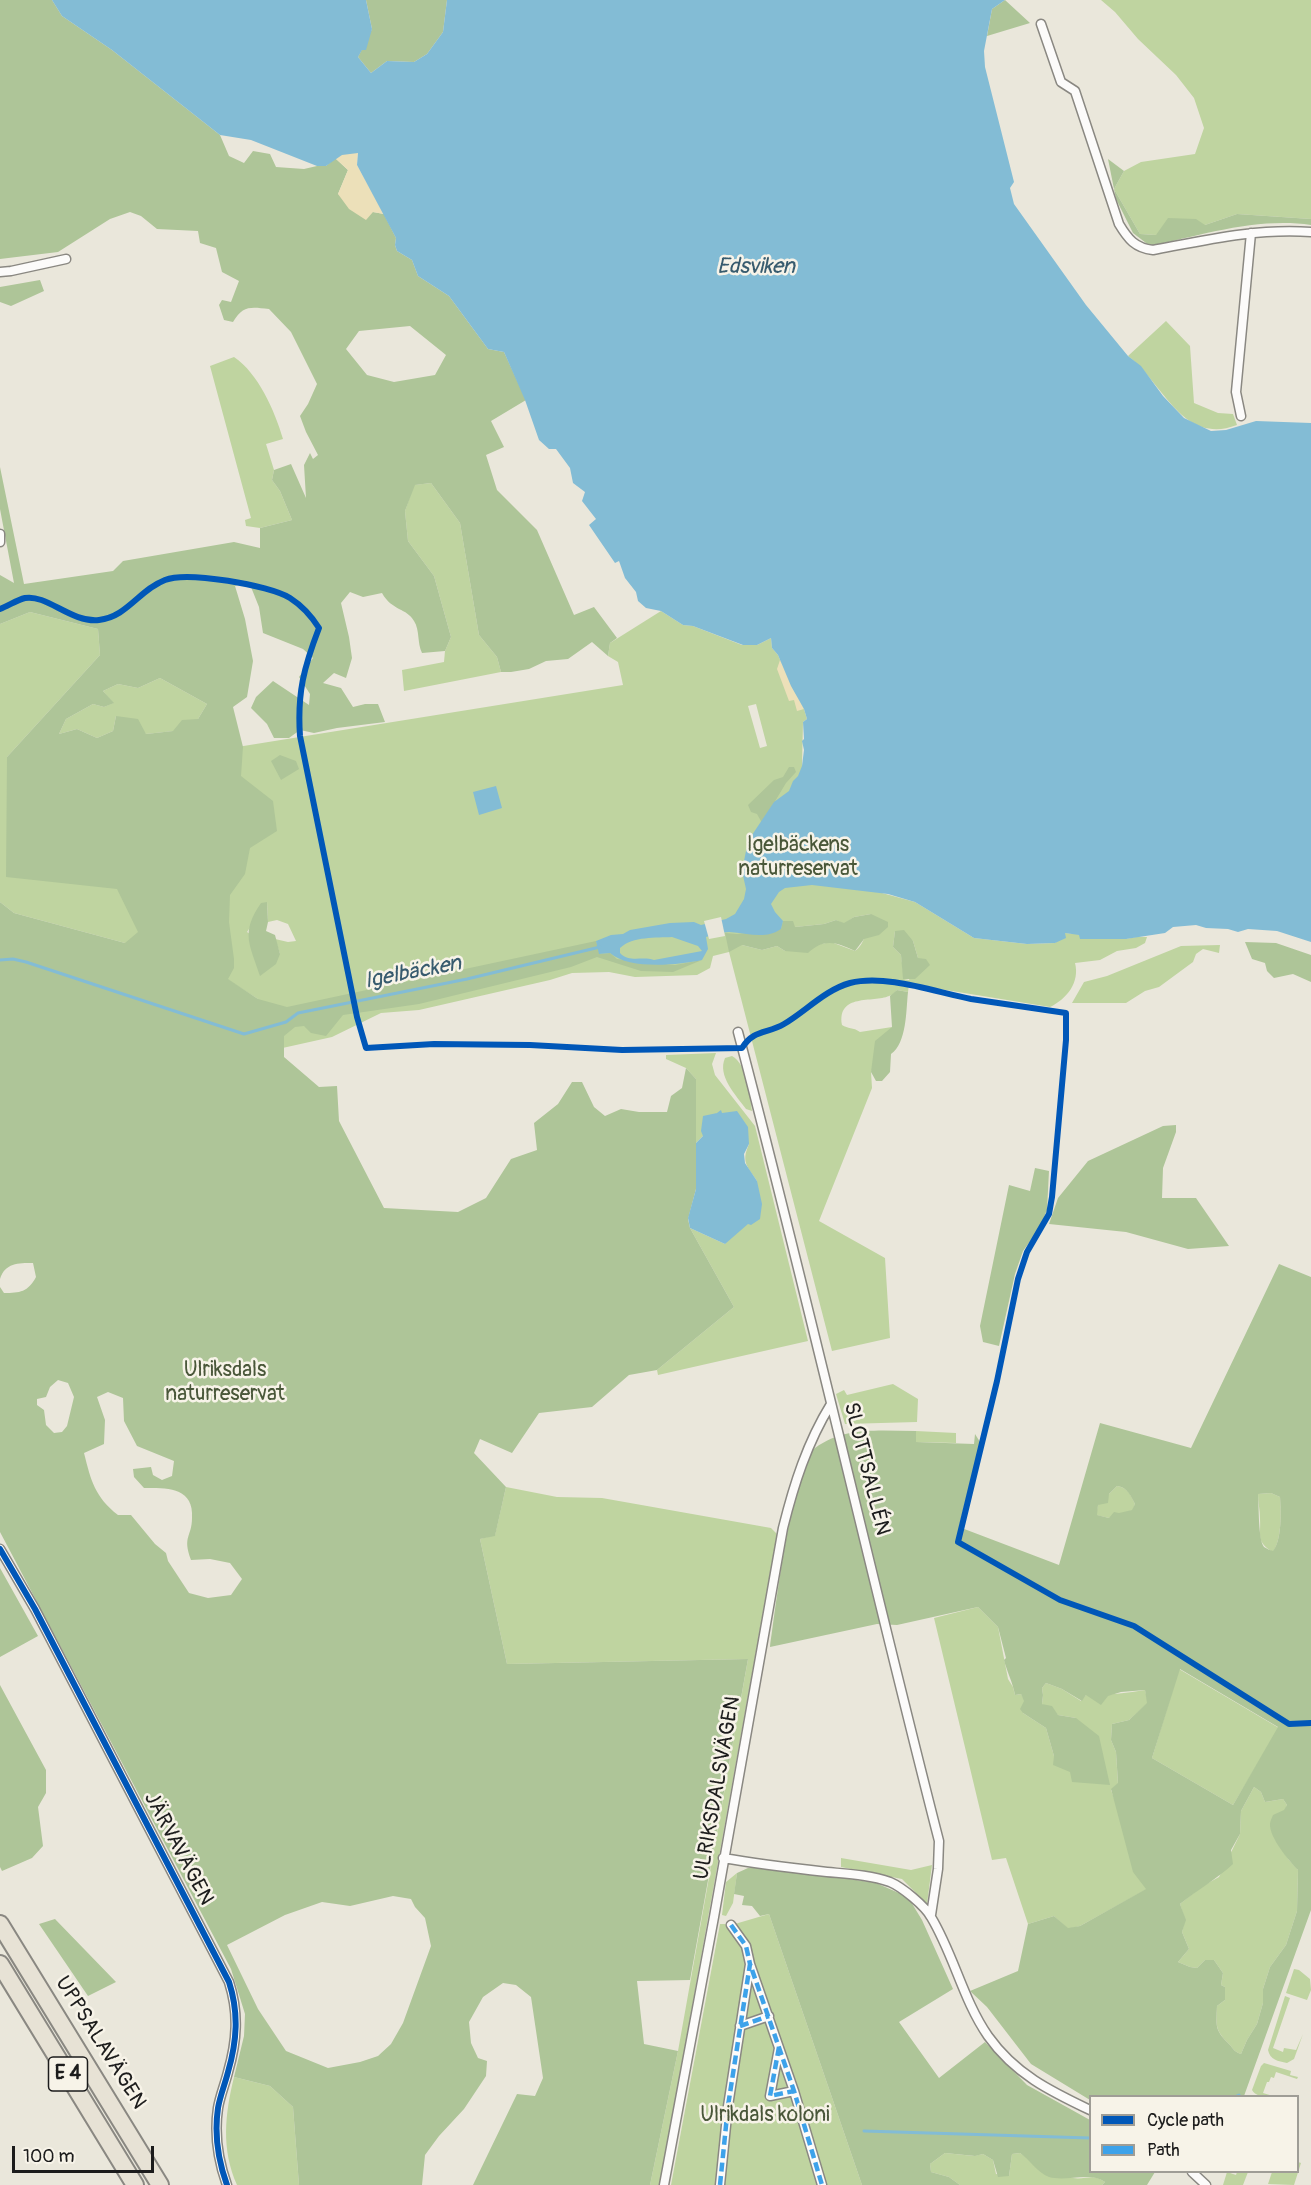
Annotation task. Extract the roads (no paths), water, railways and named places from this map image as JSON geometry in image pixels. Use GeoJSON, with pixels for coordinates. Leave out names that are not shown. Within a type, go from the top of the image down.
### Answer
{"type":"FeatureCollection","features":[{"type":"Feature","properties":{"kind":"highway","name":"UPPSALAVÄGEN"},"geometry":{"type":"LineString","coordinates":[[0,1924],[160,2185]]}},
{"type":"Feature","properties":{"kind":"highway","name":"UPPSALAVÄGEN"},"geometry":{"type":"LineString","coordinates":[[0,1964],[135,2185]]}},
{"type":"Feature","properties":{"kind":"highway","name":"E 4"},"geometry":{"type":"LineString","coordinates":[[93,2073],[173,2185]]}},
{"type":"Feature","properties":{"kind":"street"},"geometry":{"type":"LineString","coordinates":[[1041,24],[1061,82],[1075,91],[1119,224],[1130,241],[1142,249],[1153,250],[1251,233],[1281,230],[1311,232]]}},
{"type":"Feature","properties":{"kind":"street"},"geometry":{"type":"LineString","coordinates":[[1241,416],[1236,392],[1251,233]]}},
{"type":"Feature","properties":{"kind":"street"},"geometry":{"type":"LineString","coordinates":[[0,272],[66,259]]}},
{"type":"Feature","properties":{"kind":"street"},"geometry":{"type":"LineString","coordinates":[[0,534],[0,542]]}},
{"type":"Feature","properties":{"kind":"street","name":"SLOTTSALLÉN"},"geometry":{"type":"LineString","coordinates":[[738,1032],[850,1475],[886,1634],[939,1841],[938,1869],[931,1916]]}},
{"type":"Feature","properties":{"kind":"street","name":"ULRIKSDALSVÄGEN"},"geometry":{"type":"LineString","coordinates":[[664,2185],[783,1528],[796,1478],[817,1426],[831,1404]]}},
{"type":"Feature","properties":{"kind":"street","name":"JÄRVAVÄGEN"},"geometry":{"type":"LineString","coordinates":[[0,1548],[35,1609],[229,1982],[234,1997],[237,2035],[218,2107],[216,2144],[227,2185]]}},
{"type":"Feature","properties":{"kind":"street"},"geometry":{"type":"LineString","coordinates":[[723,1858],[760,1865],[872,1877],[892,1883],[908,1894],[931,1916],[974,2014],[989,2038],[1022,2072],[1043,2087],[1089,2110]]}},
{"type":"Feature","properties":{"kind":"street"},"geometry":{"type":"LineString","coordinates":[[731,1924],[746,1946],[750,1964],[794,2091],[822,2185]]}},
{"type":"Feature","properties":{"kind":"street"},"geometry":{"type":"LineString","coordinates":[[720,2185],[728,2106],[750,1964]]}},
{"type":"Feature","properties":{"kind":"street"},"geometry":{"type":"LineString","coordinates":[[740,2026],[769,2016]]}},
{"type":"Feature","properties":{"kind":"street"},"geometry":{"type":"LineString","coordinates":[[779,2046],[770,2096],[794,2091]]}},
{"type":"Feature","properties":{"kind":"street"},"geometry":{"type":"LineString","coordinates":[[1193,2173],[1206,2185]]}},
{"type":"Feature","properties":{"kind":"water","name":"Edsviken"},"geometry":{"type":"Polygon","coordinates":[[[52,0],[366,0],[372,29],[366,50],[362,50],[358,57],[371,73],[387,61],[414,62],[427,54],[443,32],[447,0],[1005,0],[992,9],[984,51],[985,67],[1014,182],[1010,188],[1014,204],[1086,305],[1184,418],[1211,431],[1226,430],[1256,421],[1311,423],[1311,942],[1277,931],[1248,929],[1238,932],[1196,925],[1173,927],[1165,933],[1126,939],[1080,939],[1079,935],[1065,933],[1066,938],[1055,943],[1027,944],[974,938],[915,902],[888,894],[812,885],[785,888],[779,892],[771,904],[783,921],[781,929],[763,935],[729,932],[706,937],[708,949],[702,960],[654,965],[629,962],[610,953],[599,954],[596,941],[611,935],[670,923],[694,922],[701,925],[726,919],[735,914],[744,899],[746,889],[742,871],[750,838],[774,802],[789,791],[802,766],[804,750],[803,722],[807,719],[778,655],[772,648],[771,638],[757,645],[743,645],[693,626],[683,625],[661,611],[646,608],[638,601],[636,592],[625,578],[619,561],[615,563],[589,525],[596,519],[582,501],[585,492],[573,483],[570,468],[556,449],[549,449],[539,440],[504,352],[488,349],[449,296],[418,276],[412,260],[397,251],[396,238],[357,165],[358,153],[342,155],[326,166],[317,166],[251,140],[220,135],[112,50],[62,16],[52,0]],[[672,937],[645,938],[625,944],[620,948],[620,953],[627,958],[654,960],[702,951],[698,946],[672,937]]]}},
{"type":"Feature","properties":{"kind":"water"},"geometry":{"type":"Polygon","coordinates":[[[496,786],[502,808],[479,815],[473,792],[496,786]]]}},
{"type":"Feature","properties":{"kind":"water"},"geometry":{"type":"Polygon","coordinates":[[[721,1110],[722,1113],[737,1111],[748,1127],[749,1144],[744,1154],[745,1163],[757,1181],[762,1204],[760,1219],[751,1225],[748,1224],[725,1244],[690,1228],[688,1218],[696,1189],[696,1143],[703,1136],[701,1131],[703,1116],[721,1110]]]}},
{"type":"Feature","properties":{"kind":"waterway","name":"Igelbäcken"},"geometry":{"type":"LineString","coordinates":[[0,960],[13,959],[26,962],[244,1034],[286,1022],[298,1013],[467,979],[600,947]]}},
{"type":"Feature","properties":{"kind":"waterway"},"geometry":{"type":"LineString","coordinates":[[864,2131],[1089,2138]]}},
{"type":"Feature","properties":{"kind":"park label","name":"Igelbäckens naturreservat"},"geometry":{"type":"Point","coordinates":[798,858]}},
{"type":"Feature","properties":{"kind":"park label","name":"Ulriksdals naturreservat"},"geometry":{"type":"Point","coordinates":[225,1383]}},
{"type":"Feature","properties":{"kind":"park label","name":"Ulrikdals koloni"},"geometry":{"type":"Point","coordinates":[765,2116]}}]}
